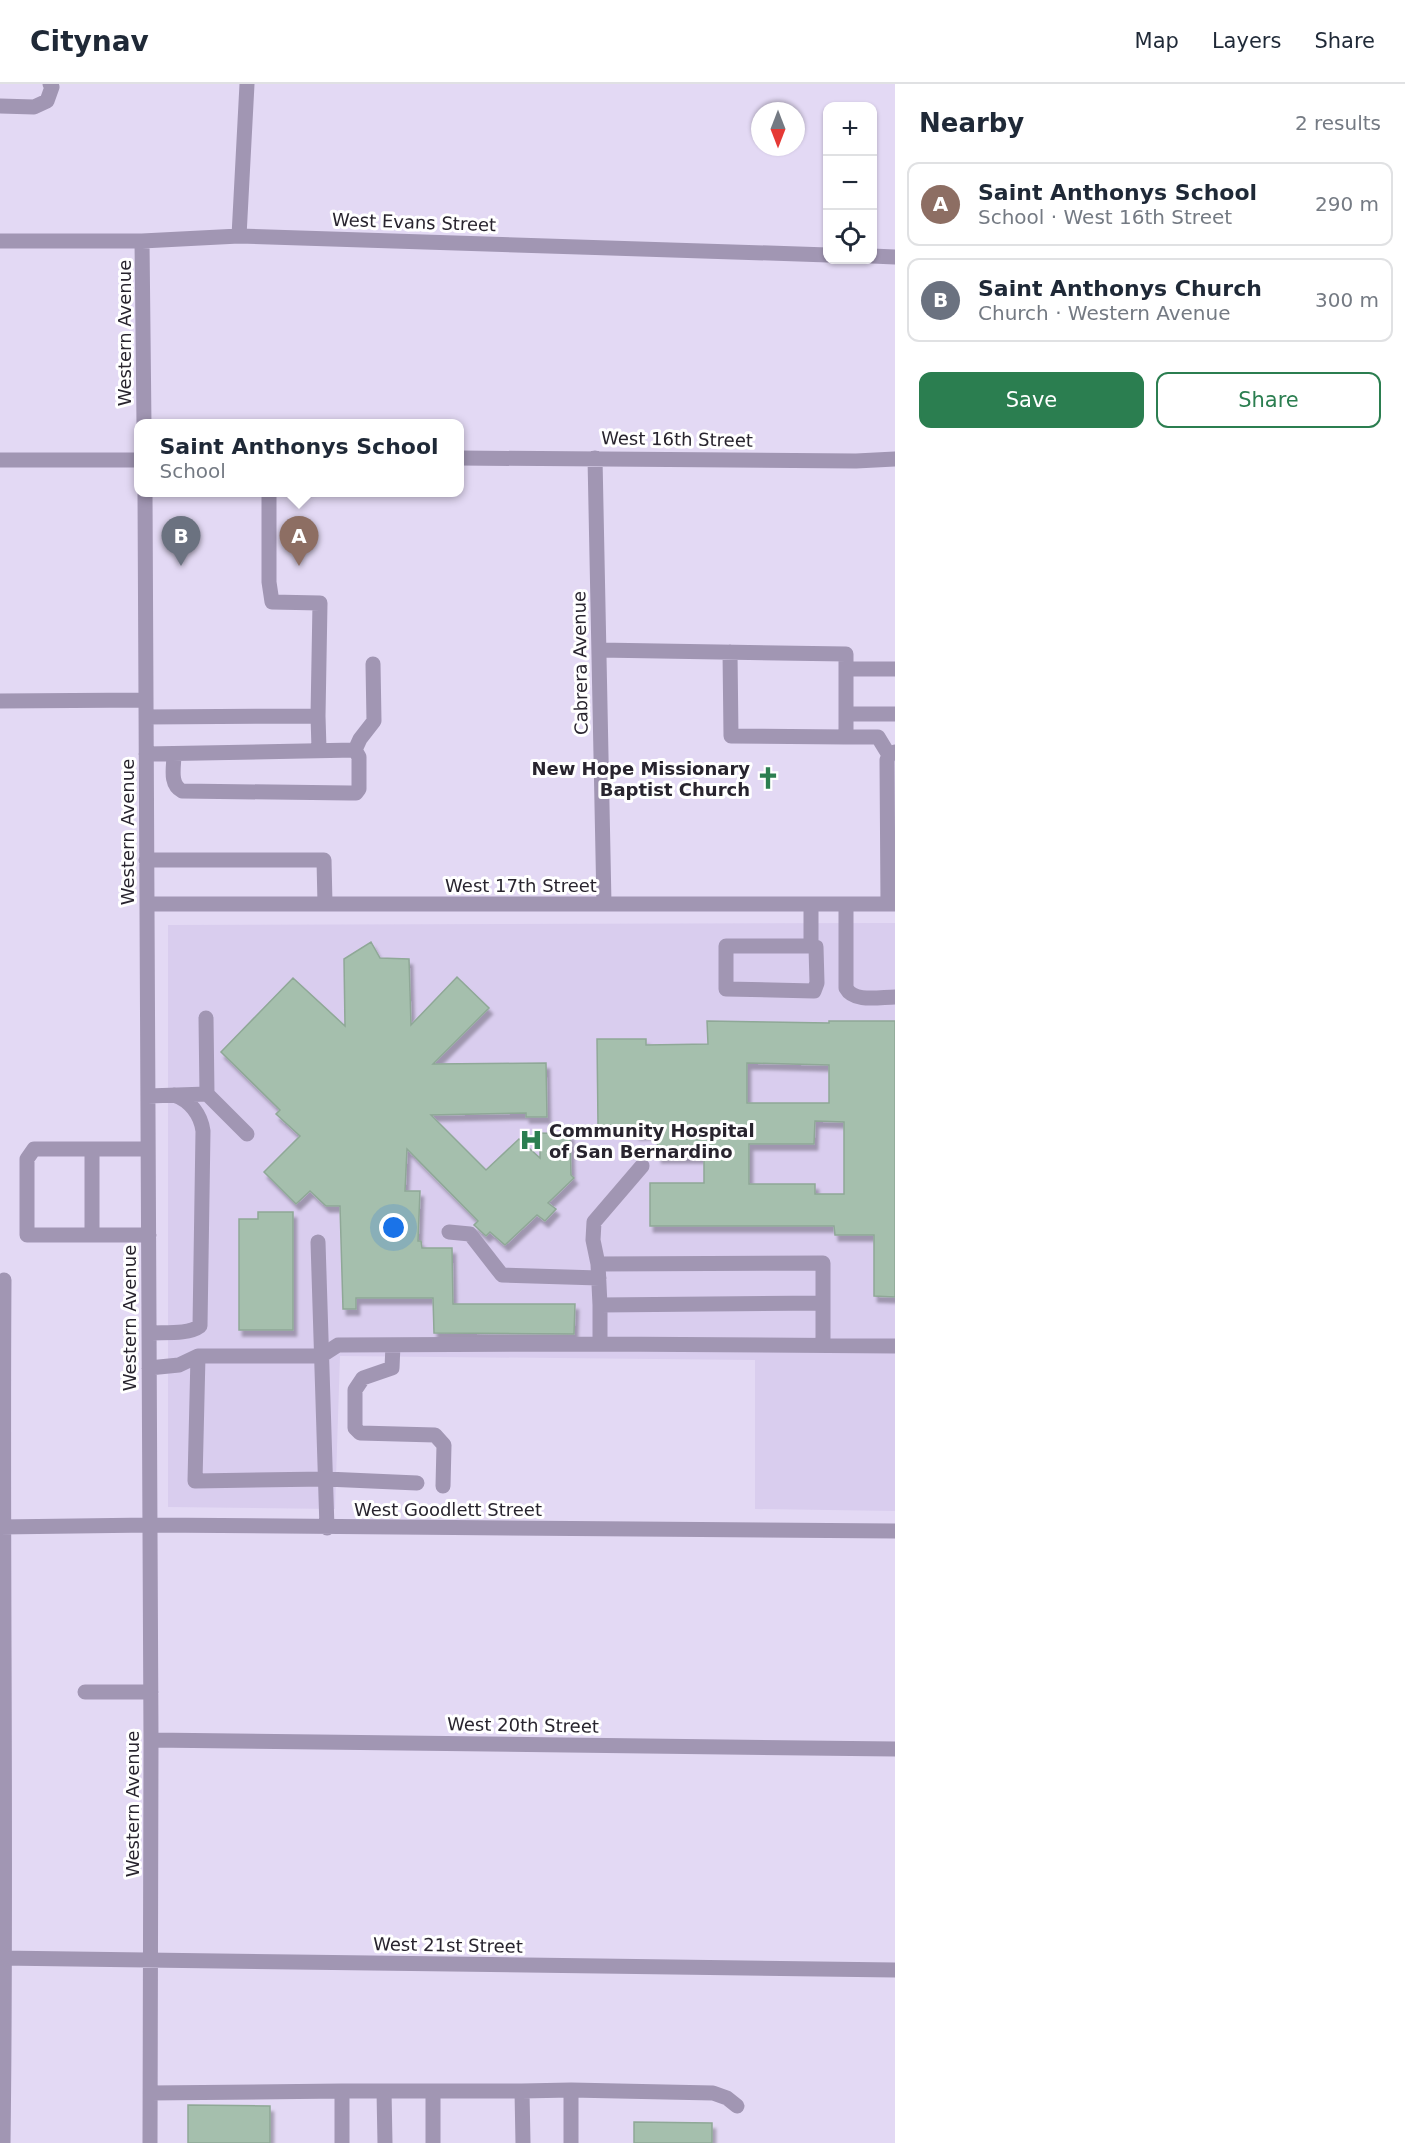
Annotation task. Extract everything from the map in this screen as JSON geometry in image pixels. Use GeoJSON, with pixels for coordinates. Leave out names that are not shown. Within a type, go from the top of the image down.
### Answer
{"type":"FeatureCollection","features":[{"type":"Feature","properties":{"kind":"street"},"geometry":{"type":"LineString","coordinates":[[0,106],[34,107],[47,101],[52,87],[50,84]]}},
{"type":"Feature","properties":{"kind":"street"},"geometry":{"type":"LineString","coordinates":[[239,236],[248,84]]}},
{"type":"Feature","properties":{"kind":"street","name":"West Evans Street"},"geometry":{"type":"LineString","coordinates":[[0,241],[142,241],[239,236],[823,255]]}},
{"type":"Feature","properties":{"kind":"street","name":"Western Avenue"},"geometry":{"type":"LineString","coordinates":[[142,241],[144,419]]}},
{"type":"Feature","properties":{"kind":"street"},"geometry":{"type":"LineString","coordinates":[[877,256],[895,257]]}},
{"type":"Feature","properties":{"kind":"street","name":"Cabrera Avenue"},"geometry":{"type":"LineString","coordinates":[[595,458],[604,904]]}},
{"type":"Feature","properties":{"kind":"street","name":"West 16th Street"},"geometry":{"type":"LineString","coordinates":[[464,459],[856,461],[895,459]]}},
{"type":"Feature","properties":{"kind":"street"},"geometry":{"type":"LineString","coordinates":[[0,460],[134,460]]}},
{"type":"Feature","properties":{"kind":"street","name":"Western Avenue"},"geometry":{"type":"LineString","coordinates":[[145,497],[152,1960],[150,2143]]}},
{"type":"Feature","properties":{"kind":"street"},"geometry":{"type":"LineString","coordinates":[[269,497],[269,582],[272,602],[320,603],[319,749]]}},
{"type":"Feature","properties":{"kind":"street"},"geometry":{"type":"LineString","coordinates":[[599,650],[846,654],[846,737]]}},
{"type":"Feature","properties":{"kind":"street"},"geometry":{"type":"LineString","coordinates":[[730,652],[730,736],[878,737],[886,730],[891,714],[846,714]]}},
{"type":"Feature","properties":{"kind":"street"},"geometry":{"type":"LineString","coordinates":[[355,750],[360,739],[374,721],[374,664]]}},
{"type":"Feature","properties":{"kind":"street"},"geometry":{"type":"LineString","coordinates":[[846,669],[895,669]]}},
{"type":"Feature","properties":{"kind":"street"},"geometry":{"type":"LineString","coordinates":[[0,701],[146,700]]}},
{"type":"Feature","properties":{"kind":"street"},"geometry":{"type":"LineString","coordinates":[[146,717],[318,716]]}},
{"type":"Feature","properties":{"kind":"street"},"geometry":{"type":"LineString","coordinates":[[878,737],[892,754],[892,904]]}},
{"type":"Feature","properties":{"kind":"street"},"geometry":{"type":"LineString","coordinates":[[146,754],[355,750]]}},
{"type":"Feature","properties":{"kind":"street"},"geometry":{"type":"LineString","coordinates":[[174,754],[174,782],[182,791],[350,793],[359,789],[359,757],[355,750]]}},
{"type":"Feature","properties":{"kind":"street"},"geometry":{"type":"LineString","coordinates":[[147,860],[324,860],[325,904]]}},
{"type":"Feature","properties":{"kind":"street","name":"West 17th Street"},"geometry":{"type":"LineString","coordinates":[[147,904],[892,904]]}},
{"type":"Feature","properties":{"kind":"street"},"geometry":{"type":"LineString","coordinates":[[811,904],[811,946]]}},
{"type":"Feature","properties":{"kind":"street"},"geometry":{"type":"LineString","coordinates":[[846,904],[846,988],[848,993],[855,997],[895,997]]}},
{"type":"Feature","properties":{"kind":"street"},"geometry":{"type":"LineString","coordinates":[[726,946],[811,946],[816,947],[817,983],[814,991],[726,989],[726,946]]}},
{"type":"Feature","properties":{"kind":"street"},"geometry":{"type":"LineString","coordinates":[[206,1018],[207,1094],[247,1134]]}},
{"type":"Feature","properties":{"kind":"street"},"geometry":{"type":"LineString","coordinates":[[148,1096],[207,1094]]}},
{"type":"Feature","properties":{"kind":"street"},"geometry":{"type":"LineString","coordinates":[[149,1333],[182,1332],[200,1326],[203,1131],[196,1113],[186,1102],[174,1095]]}},
{"type":"Feature","properties":{"kind":"street"},"geometry":{"type":"LineString","coordinates":[[148,1149],[34,1149],[27,1159],[27,1235],[149,1235]]}},
{"type":"Feature","properties":{"kind":"street"},"geometry":{"type":"LineString","coordinates":[[92,1149],[92,1235]]}},
{"type":"Feature","properties":{"kind":"street"},"geometry":{"type":"LineString","coordinates":[[600,1344],[599,1271],[593,1240],[594,1222],[642,1166]]}},
{"type":"Feature","properties":{"kind":"street"},"geometry":{"type":"LineString","coordinates":[[449,1232],[470,1234],[502,1275],[823,1263],[823,1344]]}},
{"type":"Feature","properties":{"kind":"street"},"geometry":{"type":"LineString","coordinates":[[318,1242],[327,1528]]}},
{"type":"Feature","properties":{"kind":"street"},"geometry":{"type":"LineString","coordinates":[[3,2143],[1,1527],[4,1280]]}},
{"type":"Feature","properties":{"kind":"street"},"geometry":{"type":"LineString","coordinates":[[600,1305],[823,1303]]}},
{"type":"Feature","properties":{"kind":"street"},"geometry":{"type":"LineString","coordinates":[[149,1368],[179,1365],[198,1356],[321,1356],[338,1345],[823,1344],[895,1346]]}},
{"type":"Feature","properties":{"kind":"street"},"geometry":{"type":"LineString","coordinates":[[393,1345],[392,1368],[363,1377],[355,1390],[355,1428],[360,1433],[435,1436],[444,1445],[443,1486]]}},
{"type":"Feature","properties":{"kind":"street"},"geometry":{"type":"LineString","coordinates":[[198,1356],[195,1481],[326,1479],[417,1483]]}},
{"type":"Feature","properties":{"kind":"street","name":"West Goodlett Street"},"geometry":{"type":"LineString","coordinates":[[1,1527],[150,1525],[895,1531]]}},
{"type":"Feature","properties":{"kind":"street"},"geometry":{"type":"LineString","coordinates":[[85,1692],[151,1692]]}},
{"type":"Feature","properties":{"kind":"street","name":"West 20th Street"},"geometry":{"type":"LineString","coordinates":[[151,1740],[895,1749]]}},
{"type":"Feature","properties":{"kind":"street","name":"West 21st Street"},"geometry":{"type":"LineString","coordinates":[[3,1958],[895,1970]]}},
{"type":"Feature","properties":{"kind":"street"},"geometry":{"type":"LineString","coordinates":[[150,2093],[571,2090],[713,2093],[727,2098],[737,2106]]}},
{"type":"Feature","properties":{"kind":"street"},"geometry":{"type":"LineString","coordinates":[[571,2090],[571,2143]]}},
{"type":"Feature","properties":{"kind":"street"},"geometry":{"type":"LineString","coordinates":[[342,2091],[342,2143]]}},
{"type":"Feature","properties":{"kind":"street"},"geometry":{"type":"LineString","coordinates":[[384,2091],[385,2143]]}},
{"type":"Feature","properties":{"kind":"street"},"geometry":{"type":"LineString","coordinates":[[433,2091],[433,2143]]}},
{"type":"Feature","properties":{"kind":"street"},"geometry":{"type":"LineString","coordinates":[[522,2091],[523,2143]]}},
{"type":"Feature","properties":{"kind":"shaded area","name":"Community Hospital of San Bernardino"},"geometry":{"type":"Polygon","coordinates":[[[895,923],[895,1511],[755,1509],[755,1360],[340,1356],[335,1509],[168,1507],[168,925],[895,923]]]}},
{"type":"Feature","properties":{"kind":"building"},"geometry":{"type":"Polygon","coordinates":[[[371,942],[380,958],[409,959],[411,1025],[457,977],[489,1008],[433,1064],[546,1063],[547,1117],[526,1117],[526,1113],[431,1115],[486,1170],[519,1139],[540,1158],[540,1133],[570,1134],[571,1175],[574,1178],[548,1203],[556,1209],[545,1221],[537,1215],[505,1245],[490,1232],[486,1236],[474,1225],[478,1221],[407,1149],[405,1191],[420,1191],[418,1241],[421,1241],[422,1248],[452,1248],[453,1304],[575,1304],[574,1334],[434,1333],[433,1298],[356,1298],[356,1309],[343,1309],[340,1206],[326,1206],[310,1191],[296,1204],[264,1172],[300,1136],[276,1114],[280,1110],[221,1052],[293,978],[345,1026],[344,959],[371,942]]]}},
{"type":"Feature","properties":{"kind":"building"},"geometry":{"type":"Polygon","coordinates":[[[707,1021],[829,1023],[829,1021],[895,1021],[895,1297],[874,1296],[874,1235],[835,1235],[834,1226],[650,1226],[650,1183],[704,1183],[704,1157],[658,1157],[657,1133],[636,1134],[637,1125],[598,1125],[597,1039],[646,1039],[646,1045],[708,1044],[707,1021]],[[747,1063],[747,1103],[829,1103],[829,1065],[747,1063]],[[815,1121],[814,1144],[749,1144],[749,1184],[815,1184],[815,1194],[844,1194],[844,1122],[815,1121]]]}},
{"type":"Feature","properties":{"kind":"building"},"geometry":{"type":"Polygon","coordinates":[[[258,1212],[293,1212],[293,1330],[239,1330],[239,1219],[258,1219],[258,1212]]]}},
{"type":"Feature","properties":{"kind":"building"},"geometry":{"type":"Polygon","coordinates":[[[188,2105],[270,2106],[270,2143],[188,2143],[188,2105]]]}},
{"type":"Feature","properties":{"kind":"building"},"geometry":{"type":"Polygon","coordinates":[[[634,2122],[712,2123],[712,2143],[634,2143],[634,2122]]]}},
{"type":"Feature","properties":{"kind":"place","name":"Saint Anthonys Church"},"geometry":{"type":"Point","coordinates":[181,566]}},
{"type":"Feature","properties":{"kind":"place","name":"Saint Anthonys School"},"geometry":{"type":"Point","coordinates":[299,566]}},
{"type":"Feature","properties":{"kind":"place","name":"New Hope Missionary Baptist Church"},"geometry":{"type":"Point","coordinates":[768,778]}},
{"type":"Feature","properties":{"kind":"place","name":"Community Hospital of San Bernardino"},"geometry":{"type":"Point","coordinates":[531,1140]}}]}
